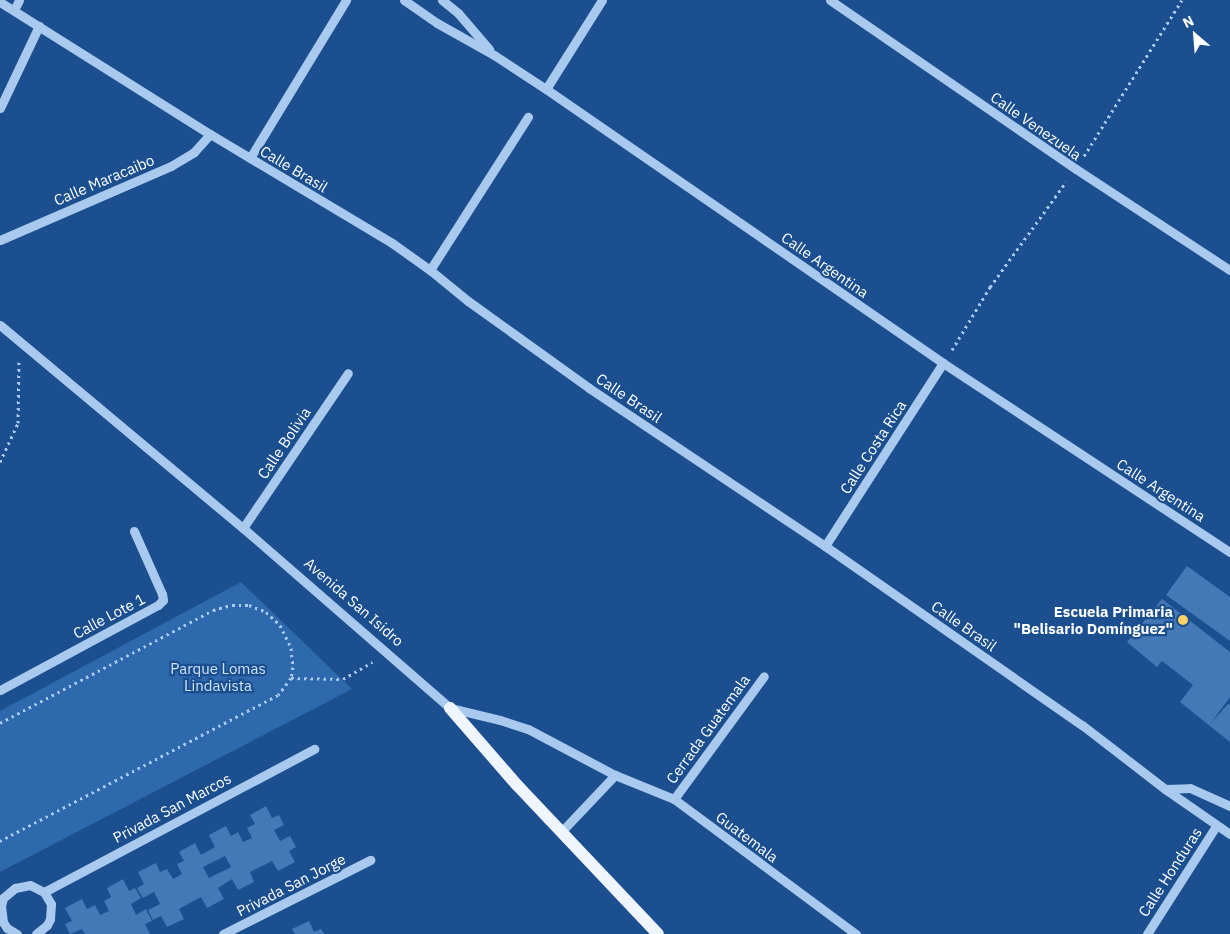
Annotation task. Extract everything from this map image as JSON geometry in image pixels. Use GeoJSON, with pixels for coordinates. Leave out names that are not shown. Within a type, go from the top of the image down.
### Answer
{"type":"FeatureCollection","features":[{"type":"Feature","properties":{"kind":"main road","name":"Avenida San Isidro"},"geometry":{"type":"LineString","coordinates":[[450,708],[561,832],[658,934]]}},
{"type":"Feature","properties":{"kind":"street"},"geometry":{"type":"LineString","coordinates":[[14,10],[19,0]]}},
{"type":"Feature","properties":{"kind":"street"},"geometry":{"type":"LineString","coordinates":[[250,158],[346,0]]}},
{"type":"Feature","properties":{"kind":"street","name":"Calle Argentina"},"geometry":{"type":"LineString","coordinates":[[404,0],[437,23],[494,55],[546,88],[944,363],[1230,552]]}},
{"type":"Feature","properties":{"kind":"street"},"geometry":{"type":"LineString","coordinates":[[442,0],[458,12],[494,55]]}},
{"type":"Feature","properties":{"kind":"street"},"geometry":{"type":"LineString","coordinates":[[546,88],[602,0]]}},
{"type":"Feature","properties":{"kind":"street","name":"Calle Venezuela"},"geometry":{"type":"LineString","coordinates":[[830,0],[1076,169],[1230,270]]}},
{"type":"Feature","properties":{"kind":"street","name":"Calle Brasil"},"geometry":{"type":"LineString","coordinates":[[0,2],[210,134],[392,243],[430,270],[468,301],[589,388],[825,546],[1082,725],[1165,790],[1230,834]]}},
{"type":"Feature","properties":{"kind":"street"},"geometry":{"type":"LineString","coordinates":[[0,108],[39,26]]}},
{"type":"Feature","properties":{"kind":"street"},"geometry":{"type":"LineString","coordinates":[[430,270],[528,117]]}},
{"type":"Feature","properties":{"kind":"street","name":"Calle Maracaibo"},"geometry":{"type":"LineString","coordinates":[[0,240],[171,166],[194,152],[210,134]]}},
{"type":"Feature","properties":{"kind":"street","name":"Avenida San Isidro"},"geometry":{"type":"LineString","coordinates":[[0,325],[19,343],[242,528],[450,708]]}},
{"type":"Feature","properties":{"kind":"street","name":"Calle Costa Rica"},"geometry":{"type":"LineString","coordinates":[[825,546],[944,363]]}},
{"type":"Feature","properties":{"kind":"street","name":"Calle Bolivia"},"geometry":{"type":"LineString","coordinates":[[242,528],[348,373]]}},
{"type":"Feature","properties":{"kind":"street","name":"Calle Lote 1"},"geometry":{"type":"LineString","coordinates":[[0,690],[158,605],[163,600],[134,531]]}},
{"type":"Feature","properties":{"kind":"street","name":"Cerrada Guatemala"},"geometry":{"type":"LineString","coordinates":[[674,799],[764,676]]}},
{"type":"Feature","properties":{"kind":"street","name":"Guatemala"},"geometry":{"type":"LineString","coordinates":[[450,708],[528,729],[614,775],[674,799],[856,934]]}},
{"type":"Feature","properties":{"kind":"street","name":"Privada San Marcos"},"geometry":{"type":"LineString","coordinates":[[44,892],[314,749]]}},
{"type":"Feature","properties":{"kind":"street"},"geometry":{"type":"LineString","coordinates":[[561,832],[614,775]]}},
{"type":"Feature","properties":{"kind":"street"},"geometry":{"type":"LineString","coordinates":[[1165,790],[1190,788],[1230,806]]}},
{"type":"Feature","properties":{"kind":"street","name":"Calle Honduras"},"geometry":{"type":"LineString","coordinates":[[1146,934],[1216,826]]}},
{"type":"Feature","properties":{"kind":"street","name":"Privada San Jorge"},"geometry":{"type":"LineString","coordinates":[[223,934],[370,860]]}},
{"type":"Feature","properties":{"kind":"street"},"geometry":{"type":"LineString","coordinates":[[17,934],[7,928],[0,914],[3,898],[15,888],[30,885],[44,892],[51,904],[48,925],[36,934]]}},
{"type":"Feature","properties":{"kind":"path"},"geometry":{"type":"LineString","coordinates":[[0,462],[18,423],[19,343]]}},
{"type":"Feature","properties":{"kind":"path"},"geometry":{"type":"LineString","coordinates":[[0,723],[212,610],[232,605],[249,605],[266,612],[280,625],[291,648],[293,667],[291,678],[278,695],[0,841]]}},
{"type":"Feature","properties":{"kind":"path"},"geometry":{"type":"LineString","coordinates":[[291,678],[343,679],[388,653]]}},
{"type":"Feature","properties":{"kind":"green space","name":"Parque Lomas Lindavista"},"geometry":{"type":"Polygon","coordinates":[[[241,582],[352,689],[0,872],[0,711],[241,582]]]}},
{"type":"Feature","properties":{"kind":"building"},"geometry":{"type":"Polygon","coordinates":[[[1187,566],[1230,597],[1230,641],[1166,595],[1187,566]]]}},
{"type":"Feature","properties":{"kind":"building"},"geometry":{"type":"Polygon","coordinates":[[[1162,599],[1230,652],[1230,697],[1211,723],[1228,704],[1230,705],[1230,742],[1180,702],[1193,685],[1162,661],[1157,667],[1127,642],[1162,599]]]}},
{"type":"Feature","properties":{"kind":"building"},"geometry":{"type":"Polygon","coordinates":[[[266,806],[272,818],[279,815],[284,825],[274,830],[280,841],[290,836],[296,847],[289,851],[295,862],[278,871],[272,861],[250,872],[254,882],[238,890],[232,879],[218,888],[224,899],[207,908],[201,897],[179,909],[184,919],[167,927],[161,916],[153,920],[148,910],[160,904],[154,892],[143,898],[137,888],[144,884],[138,872],[156,863],[160,872],[167,869],[173,879],[182,874],[177,864],[184,861],[179,852],[195,843],[201,855],[215,847],[209,835],[226,826],[231,836],[238,832],[243,842],[252,838],[247,828],[255,824],[250,815],[266,806]],[[225,856],[203,867],[209,878],[231,867],[225,856]]]}},
{"type":"Feature","properties":{"kind":"building"},"geometry":{"type":"Polygon","coordinates":[[[123,879],[129,891],[135,888],[141,898],[131,904],[136,915],[146,909],[152,921],[145,924],[150,934],[85,934],[82,929],[70,934],[65,924],[72,921],[65,908],[82,899],[87,909],[95,905],[100,915],[109,911],[104,901],[111,897],[107,888],[123,879]]]}},
{"type":"Feature","properties":{"kind":"building"},"geometry":{"type":"Polygon","coordinates":[[[309,921],[314,932],[321,929],[324,934],[295,934],[292,929],[309,921]]]}},
{"type":"Feature","properties":{"kind":"place","name":"Escuela Primaria \"Belisario Domínguez\""},"geometry":{"type":"Point","coordinates":[1183,620]}}]}
